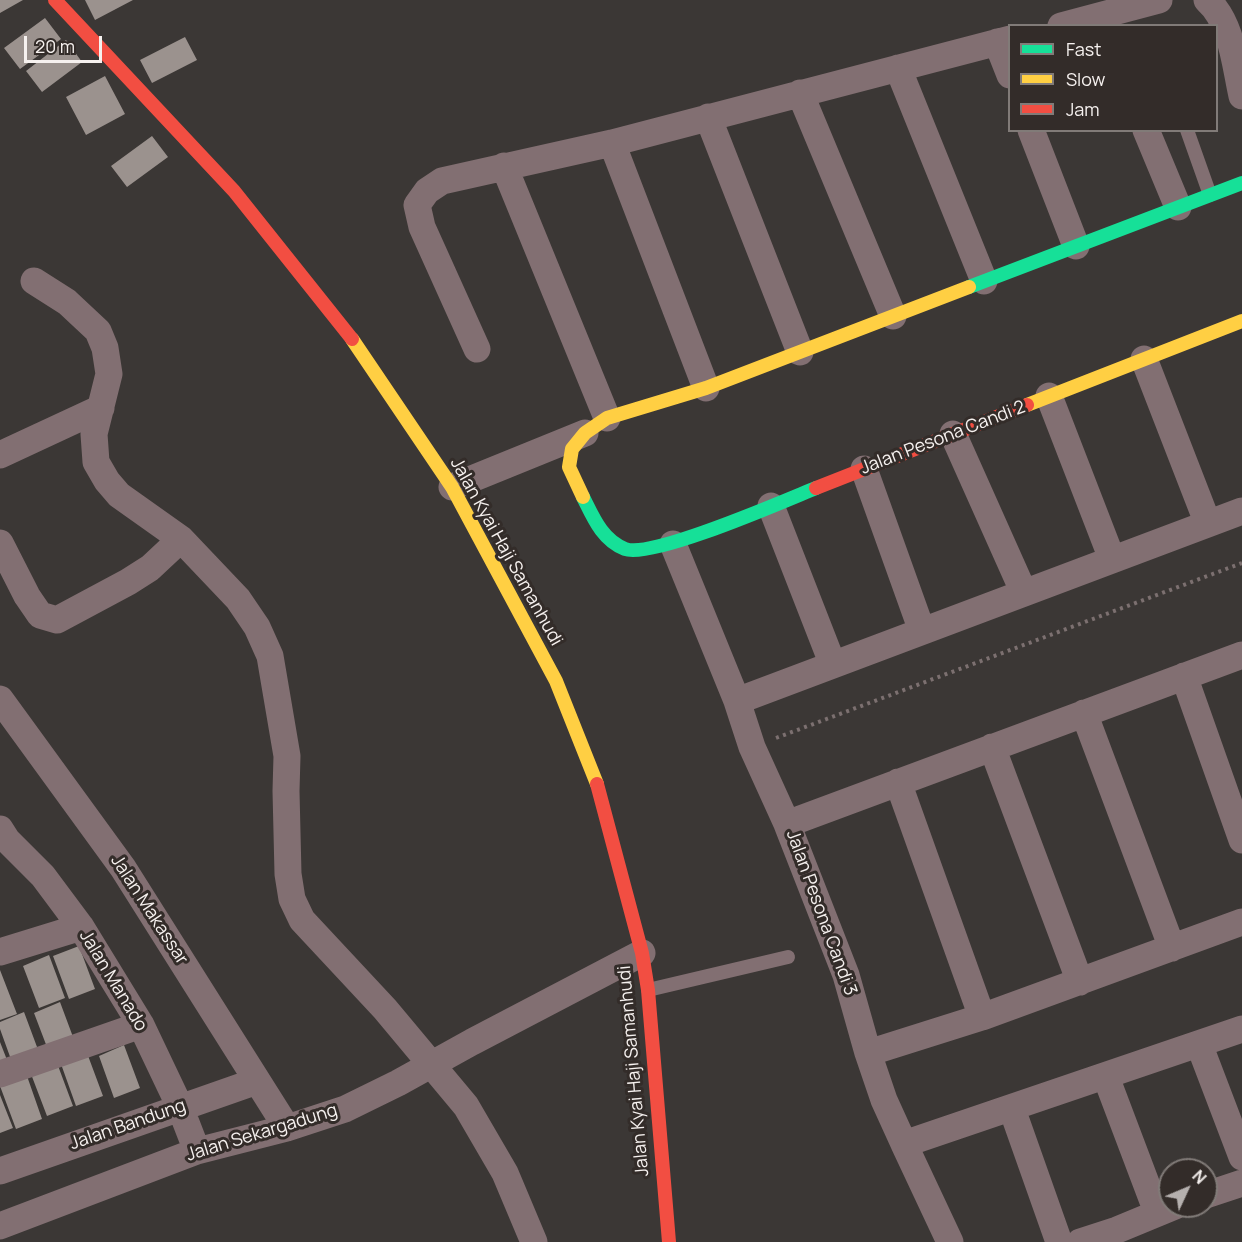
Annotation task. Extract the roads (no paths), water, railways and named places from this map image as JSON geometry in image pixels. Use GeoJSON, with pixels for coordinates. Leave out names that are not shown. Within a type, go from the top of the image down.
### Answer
{"type":"FeatureCollection","features":[{"type":"Feature","properties":{"kind":"street","name":"Jalan Kyai Haji Samanhudi"},"geometry":{"type":"LineString","coordinates":[[55,0],[234,191],[343,324],[452,487],[556,681],[596,781],[642,953],[648,990],[669,1242]]}},
{"type":"Feature","properties":{"kind":"street"},"geometry":{"type":"LineString","coordinates":[[1075,24],[1102,20],[1159,0]]}},
{"type":"Feature","properties":{"kind":"street"},"geometry":{"type":"LineString","coordinates":[[1207,0],[1220,16],[1228,34],[1242,96]]}},
{"type":"Feature","properties":{"kind":"street"},"geometry":{"type":"LineString","coordinates":[[477,349],[422,227],[417,205],[427,191],[442,181],[612,143],[1003,41],[1008,65]]}},
{"type":"Feature","properties":{"kind":"street"},"geometry":{"type":"LineString","coordinates":[[898,68],[984,281]]}},
{"type":"Feature","properties":{"kind":"street"},"geometry":{"type":"LineString","coordinates":[[800,93],[893,316]]}},
{"type":"Feature","properties":{"kind":"street"},"geometry":{"type":"LineString","coordinates":[[708,117],[800,352]]}},
{"type":"Feature","properties":{"kind":"street"},"geometry":{"type":"LineString","coordinates":[[1032,132],[1076,246]]}},
{"type":"Feature","properties":{"kind":"street"},"geometry":{"type":"LineString","coordinates":[[1147,132],[1178,207]]}},
{"type":"Feature","properties":{"kind":"street"},"geometry":{"type":"LineString","coordinates":[[612,143],[706,388]]}},
{"type":"Feature","properties":{"kind":"street"},"geometry":{"type":"LineString","coordinates":[[504,166],[607,418]]}},
{"type":"Feature","properties":{"kind":"street"},"geometry":{"type":"LineString","coordinates":[[452,487],[585,433],[607,418],[706,388],[1242,183]]}},
{"type":"Feature","properties":{"kind":"street"},"geometry":{"type":"LineString","coordinates":[[34,281],[67,302],[98,331],[105,348],[109,374],[94,434],[96,462],[107,482],[119,495],[181,539],[238,599],[257,627],[270,656],[287,756],[285,791],[288,874],[292,899],[302,920],[436,1063],[466,1106],[505,1173],[534,1242]]}},
{"type":"Feature","properties":{"kind":"street","name":"Jalan Pesona Candi 2"},"geometry":{"type":"LineString","coordinates":[[585,433],[572,449],[569,467],[598,527],[612,541],[627,550],[673,544],[1144,359],[1242,323]]}},
{"type":"Feature","properties":{"kind":"street"},"geometry":{"type":"LineString","coordinates":[[1144,359],[1208,524]]}},
{"type":"Feature","properties":{"kind":"street"},"geometry":{"type":"LineString","coordinates":[[1049,396],[1112,559]]}},
{"type":"Feature","properties":{"kind":"street"},"geometry":{"type":"LineString","coordinates":[[0,455],[101,408]]}},
{"type":"Feature","properties":{"kind":"street"},"geometry":{"type":"LineString","coordinates":[[953,434],[1024,592]]}},
{"type":"Feature","properties":{"kind":"street"},"geometry":{"type":"LineString","coordinates":[[864,469],[922,631]]}},
{"type":"Feature","properties":{"kind":"street"},"geometry":{"type":"LineString","coordinates":[[771,506],[833,665]]}},
{"type":"Feature","properties":{"kind":"street"},"geometry":{"type":"LineString","coordinates":[[737,701],[1242,511]]}},
{"type":"Feature","properties":{"kind":"street"},"geometry":{"type":"LineString","coordinates":[[0,543],[27,596],[40,615],[57,620],[150,568],[181,539]]}},
{"type":"Feature","properties":{"kind":"street"},"geometry":{"type":"LineString","coordinates":[[673,544],[737,701],[753,747],[787,824]]}},
{"type":"Feature","properties":{"kind":"street","name":"Jalan Pesona Candi 3"},"geometry":{"type":"LineString","coordinates":[[950,1242],[884,1100],[846,975],[787,824],[1242,655]]}},
{"type":"Feature","properties":{"kind":"street"},"geometry":{"type":"LineString","coordinates":[[1184,676],[1242,840]]}},
{"type":"Feature","properties":{"kind":"street","name":"Jalan Makassar"},"geometry":{"type":"LineString","coordinates":[[0,699],[123,868],[287,1128]]}},
{"type":"Feature","properties":{"kind":"street"},"geometry":{"type":"LineString","coordinates":[[1084,713],[1172,948]]}},
{"type":"Feature","properties":{"kind":"street"},"geometry":{"type":"LineString","coordinates":[[992,747],[1080,982]]}},
{"type":"Feature","properties":{"kind":"street"},"geometry":{"type":"LineString","coordinates":[[898,782],[982,1017]]}},
{"type":"Feature","properties":{"kind":"street","name":"Jalan Manado"},"geometry":{"type":"LineString","coordinates":[[2,837],[43,876],[81,927],[141,1025],[180,1107],[197,1151]]}},
{"type":"Feature","properties":{"kind":"street"},"geometry":{"type":"LineString","coordinates":[[868,1053],[982,1017],[1242,922]]}},
{"type":"Feature","properties":{"kind":"street"},"geometry":{"type":"LineString","coordinates":[[0,952],[81,927]]}},
{"type":"Feature","properties":{"kind":"street","name":"Jalan Sekargadung"},"geometry":{"type":"LineString","coordinates":[[0,1226],[197,1151],[287,1128],[345,1109],[642,953]]}},
{"type":"Feature","properties":{"kind":"street"},"geometry":{"type":"LineString","coordinates":[[0,1074],[141,1025]]}},
{"type":"Feature","properties":{"kind":"street"},"geometry":{"type":"LineString","coordinates":[[904,1144],[1242,1029]]}},
{"type":"Feature","properties":{"kind":"street"},"geometry":{"type":"LineString","coordinates":[[1199,1044],[1242,1157]]}},
{"type":"Feature","properties":{"kind":"street"},"geometry":{"type":"LineString","coordinates":[[1106,1077],[1158,1191]]}},
{"type":"Feature","properties":{"kind":"street","name":"Jalan Bandung"},"geometry":{"type":"LineString","coordinates":[[0,1171],[257,1081]]}},
{"type":"Feature","properties":{"kind":"street"},"geometry":{"type":"LineString","coordinates":[[1012,1109],[1059,1242]]}},
{"type":"Feature","properties":{"kind":"street"},"geometry":{"type":"LineString","coordinates":[[1218,1191],[1242,1183]]}},
{"type":"Feature","properties":{"kind":"street"},"geometry":{"type":"LineString","coordinates":[[1080,1242],[1117,1230],[1158,1212]]}},
{"type":"Feature","properties":{"kind":"lane"},"geometry":{"type":"LineString","coordinates":[[1188,132],[1210,195]]}},
{"type":"Feature","properties":{"kind":"lane"},"geometry":{"type":"LineString","coordinates":[[648,990],[788,957]]}}]}
